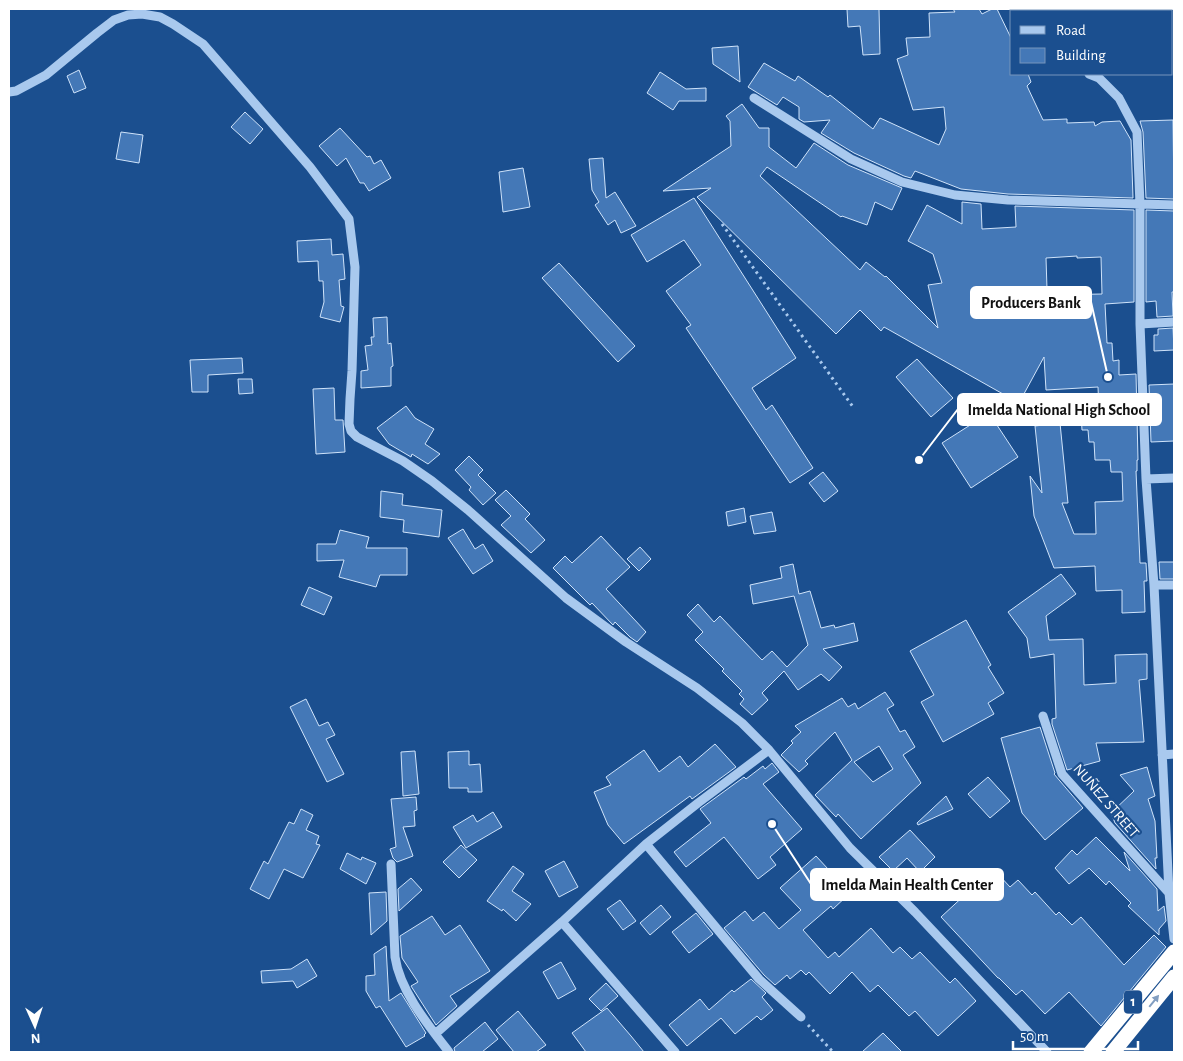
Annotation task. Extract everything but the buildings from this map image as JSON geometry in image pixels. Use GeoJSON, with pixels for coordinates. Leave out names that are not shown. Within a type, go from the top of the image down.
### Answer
{"type":"FeatureCollection","features":[{"type":"Feature","properties":{"kind":"highway","name":"1"},"geometry":{"type":"LineString","coordinates":[[1091,1052],[1174,952]]}},
{"type":"Feature","properties":{"kind":"highway","name":"1"},"geometry":{"type":"LineString","coordinates":[[1112,1052],[1174,977]]}},
{"type":"Feature","properties":{"kind":"street"},"geometry":{"type":"LineString","coordinates":[[9,92],[16,91],[46,76],[114,20],[128,15],[142,14],[160,17],[174,24],[203,44],[310,167],[350,219],[355,267],[349,424],[351,431],[357,438],[403,460],[432,481],[468,510],[566,598],[626,642],[697,688],[742,723],[769,750],[850,848],[916,912],[1047,1052]]}},
{"type":"Feature","properties":{"kind":"street"},"geometry":{"type":"LineString","coordinates":[[1091,75],[1098,78],[1119,98],[1137,132],[1140,205],[1140,324],[1146,479],[1154,585],[1168,893],[1174,939]]}},
{"type":"Feature","properties":{"kind":"street"},"geometry":{"type":"LineString","coordinates":[[754,98],[851,159],[902,182],[955,195],[1008,200],[1174,205]]}},
{"type":"Feature","properties":{"kind":"street"},"geometry":{"type":"LineString","coordinates":[[1140,324],[1174,322]]}},
{"type":"Feature","properties":{"kind":"street"},"geometry":{"type":"LineString","coordinates":[[1146,479],[1174,478]]}},
{"type":"Feature","properties":{"kind":"street"},"geometry":{"type":"LineString","coordinates":[[1154,585],[1174,584]]}},
{"type":"Feature","properties":{"kind":"street","name":"NUÑEZ STREET"},"geometry":{"type":"LineString","coordinates":[[1043,716],[1062,774],[1168,893]]}},
{"type":"Feature","properties":{"kind":"street"},"geometry":{"type":"LineString","coordinates":[[435,1034],[562,922],[646,844],[769,750]]}},
{"type":"Feature","properties":{"kind":"street"},"geometry":{"type":"LineString","coordinates":[[1162,755],[1174,754]]}},
{"type":"Feature","properties":{"kind":"street"},"geometry":{"type":"LineString","coordinates":[[646,844],[759,979],[801,1017]]}},
{"type":"Feature","properties":{"kind":"street"},"geometry":{"type":"LineString","coordinates":[[391,864],[397,970],[405,987],[435,1034],[449,1052]]}},
{"type":"Feature","properties":{"kind":"street"},"geometry":{"type":"LineString","coordinates":[[562,922],[676,1052]]}},
{"type":"Feature","properties":{"kind":"path"},"geometry":{"type":"LineString","coordinates":[[722,224],[853,407]]}},
{"type":"Feature","properties":{"kind":"path"},"geometry":{"type":"LineString","coordinates":[[801,1017],[833,1052]]}},
{"type":"Feature","properties":{"kind":"place","name":"Producers Bank"},"geometry":{"type":"Point","coordinates":[1108,377]}},
{"type":"Feature","properties":{"kind":"place","name":"Imelda National High School"},"geometry":{"type":"Point","coordinates":[919,460]}},
{"type":"Feature","properties":{"kind":"place","name":"Imelda Main Health Center"},"geometry":{"type":"Point","coordinates":[772,824]}}]}
